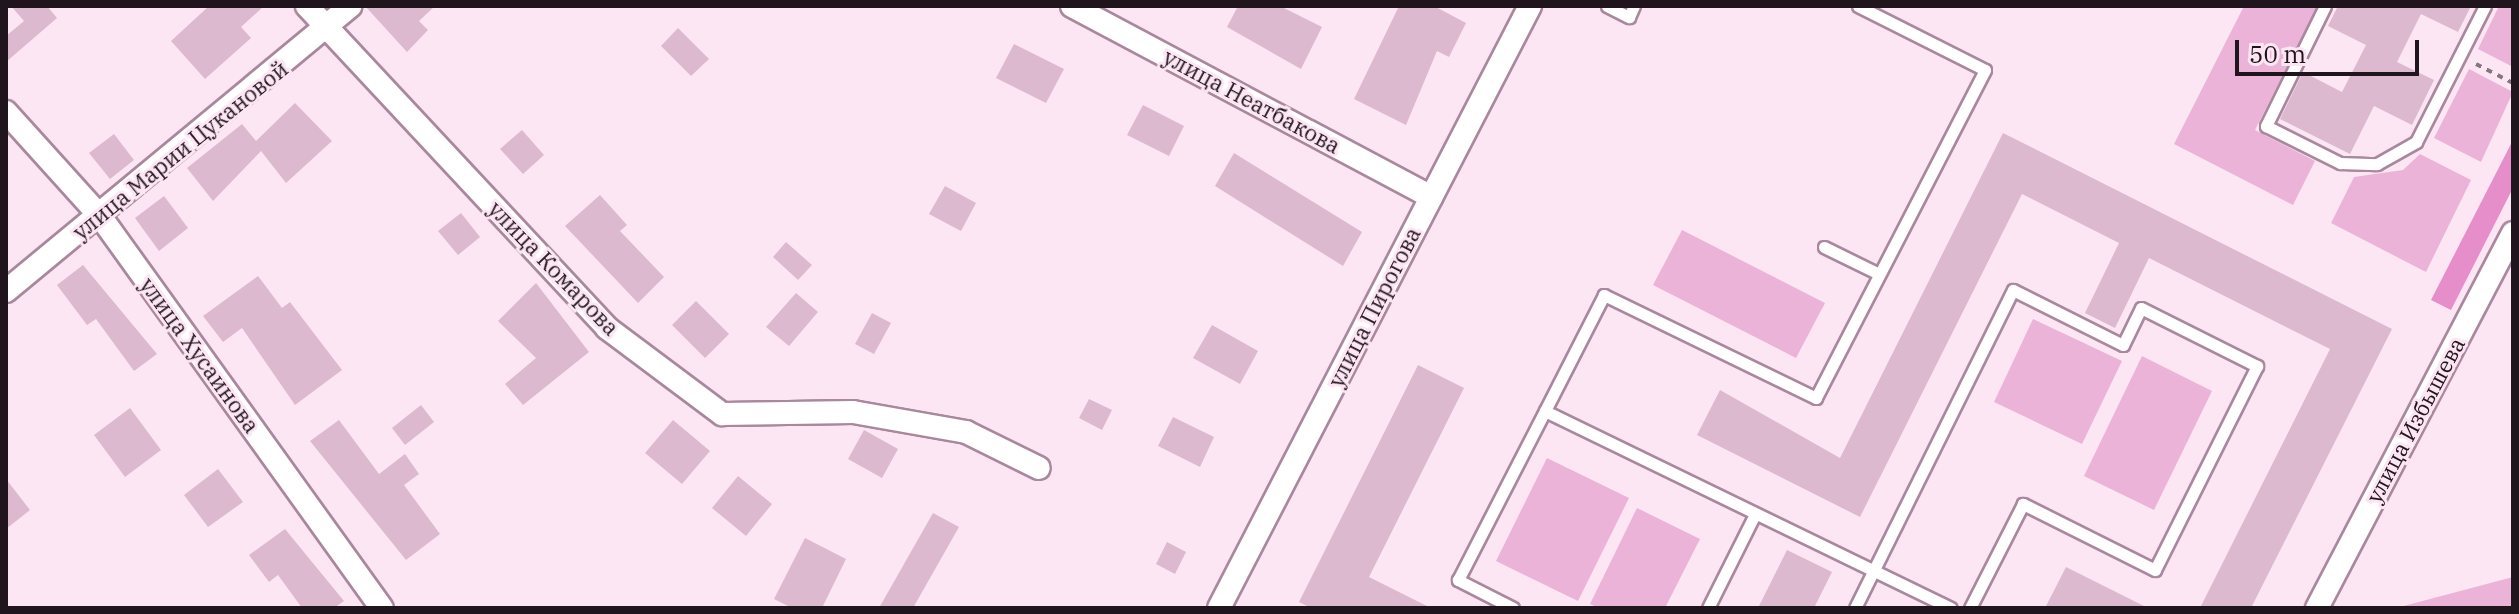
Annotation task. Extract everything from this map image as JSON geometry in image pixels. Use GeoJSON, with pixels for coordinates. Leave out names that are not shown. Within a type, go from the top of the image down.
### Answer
{"type":"FeatureCollection","features":[{"type":"Feature","properties":{"kind":"street","name":"улица Комарова"},"geometry":{"type":"LineString","coordinates":[[307,6],[607,328],[722,414],[867,415],[966,432],[1039,468]]}},
{"type":"Feature","properties":{"kind":"street","name":"улица Марии Цукановой"},"geometry":{"type":"LineString","coordinates":[[6,291],[351,6]]}},
{"type":"Feature","properties":{"kind":"street","name":"улица Неатбакова"},"geometry":{"type":"LineString","coordinates":[[1072,6],[1431,197]]}},
{"type":"Feature","properties":{"kind":"street","name":"улица Пирогова"},"geometry":{"type":"LineString","coordinates":[[1219,608],[1530,6]]}},
{"type":"Feature","properties":{"kind":"street","name":"улица Хусаинова"},"geometry":{"type":"LineString","coordinates":[[6,112],[100,216],[382,608]]}},
{"type":"Feature","properties":{"kind":"street","name":"улица Избышева"},"geometry":{"type":"LineString","coordinates":[[2317,608],[2513,233]]}},
{"type":"Feature","properties":{"kind":"lane"},"geometry":{"type":"LineString","coordinates":[[1607,6],[1629,17],[1634,6]]}},
{"type":"Feature","properties":{"kind":"lane"},"geometry":{"type":"LineString","coordinates":[[1513,608],[1458,580],[1604,295],[1816,398],[1985,70],[1858,6]]}},
{"type":"Feature","properties":{"kind":"lane"},"geometry":{"type":"LineString","coordinates":[[2325,6],[2266,126],[2340,163],[2377,164],[2416,142],[2485,6]]}},
{"type":"Feature","properties":{"kind":"lane"},"geometry":{"type":"LineString","coordinates":[[1824,247],[1879,274]]}},
{"type":"Feature","properties":{"kind":"lane"},"geometry":{"type":"LineString","coordinates":[[1855,608],[2013,290],[2123,345],[2141,308],[2257,366],[2155,570],[2023,504],[1970,608]]}},
{"type":"Feature","properties":{"kind":"lane"},"geometry":{"type":"LineString","coordinates":[[1545,411],[1754,516],[1951,608]]}},
{"type":"Feature","properties":{"kind":"lane"},"geometry":{"type":"LineString","coordinates":[[1708,608],[1754,516]]}},
{"type":"Feature","properties":{"kind":"path"},"geometry":{"type":"LineString","coordinates":[[2460,56],[2513,83]]}},
{"type":"Feature","properties":{"kind":"shaded area"},"geometry":{"type":"Polygon","coordinates":[[[2244,6],[2318,6],[2255,130],[2315,161],[2293,205],[2174,144],[2244,6]]]}},
{"type":"Feature","properties":{"kind":"shaded area"},"geometry":{"type":"Polygon","coordinates":[[[2499,6],[2513,6],[2513,67],[2478,49],[2499,6]]]}},
{"type":"Feature","properties":{"kind":"shaded area"},"geometry":{"type":"Polygon","coordinates":[[[2469,69],[2513,92],[2481,162],[2434,138],[2469,69]]]}},
{"type":"Feature","properties":{"kind":"shaded area"},"geometry":{"type":"Polygon","coordinates":[[[2513,140],[2513,188],[2451,310],[2431,300],[2513,140]]]}},
{"type":"Feature","properties":{"kind":"shaded area"},"geometry":{"type":"Polygon","coordinates":[[[2420,154],[2471,180],[2426,272],[2331,223],[2354,177],[2403,170],[2420,154]]]}},
{"type":"Feature","properties":{"kind":"shaded area"},"geometry":{"type":"Polygon","coordinates":[[[1682,230],[1825,303],[1796,358],[1653,285],[1682,230]]]}},
{"type":"Feature","properties":{"kind":"shaded area"},"geometry":{"type":"Polygon","coordinates":[[[2033,319],[2122,361],[2082,444],[1994,402],[2033,319]]]}},
{"type":"Feature","properties":{"kind":"shaded area"},"geometry":{"type":"Polygon","coordinates":[[[2142,356],[2212,391],[2154,510],[2084,476],[2142,356]]]}},
{"type":"Feature","properties":{"kind":"shaded area"},"geometry":{"type":"Polygon","coordinates":[[[1547,458],[1629,498],[1578,601],[1496,561],[1547,458]]]}},
{"type":"Feature","properties":{"kind":"shaded area"},"geometry":{"type":"Polygon","coordinates":[[[1637,508],[1700,539],[1665,608],[1599,608],[1590,604],[1637,508]]]}},
{"type":"Feature","properties":{"kind":"shaded area"},"geometry":{"type":"Polygon","coordinates":[[[2513,577],[2513,608],[2396,608],[2513,577]]]}},
{"type":"Feature","properties":{"kind":"building"},"geometry":{"type":"Polygon","coordinates":[[[11,6],[47,6],[57,18],[6,62],[6,36],[24,21],[11,6]]]}},
{"type":"Feature","properties":{"kind":"building"},"geometry":{"type":"Polygon","coordinates":[[[209,6],[264,6],[241,27],[251,38],[205,79],[171,41],[209,6]]]}},
{"type":"Feature","properties":{"kind":"building"},"geometry":{"type":"Polygon","coordinates":[[[365,6],[435,6],[419,21],[428,30],[407,52],[365,6]]]}},
{"type":"Feature","properties":{"kind":"building"},"geometry":{"type":"Polygon","coordinates":[[[1238,6],[1280,6],[1322,27],[1301,69],[1227,27],[1238,6]]]}},
{"type":"Feature","properties":{"kind":"building"},"geometry":{"type":"Polygon","coordinates":[[[1399,6],[1434,6],[1466,23],[1449,57],[1437,51],[1406,125],[1354,99],[1399,6]]]}},
{"type":"Feature","properties":{"kind":"building"},"geometry":{"type":"Polygon","coordinates":[[[2338,6],[2471,6],[2458,32],[2421,14],[2397,62],[2434,80],[2412,125],[2374,106],[2350,154],[2280,119],[2303,72],[2342,92],[2366,45],[2328,26],[2338,6]]]}},
{"type":"Feature","properties":{"kind":"building"},"geometry":{"type":"Polygon","coordinates":[[[678,28],[709,59],[691,76],[661,46],[678,28]]]}},
{"type":"Feature","properties":{"kind":"building"},"geometry":{"type":"Polygon","coordinates":[[[1014,44],[1064,69],[1046,103],[996,78],[1014,44]]]}},
{"type":"Feature","properties":{"kind":"building"},"geometry":{"type":"Polygon","coordinates":[[[295,103],[332,141],[286,183],[261,151],[213,201],[187,168],[242,124],[256,141],[295,103]]]}},
{"type":"Feature","properties":{"kind":"building"},"geometry":{"type":"Polygon","coordinates":[[[1143,105],[1184,126],[1169,156],[1127,135],[1143,105]]]}},
{"type":"Feature","properties":{"kind":"building"},"geometry":{"type":"Polygon","coordinates":[[[522,130],[544,155],[523,174],[500,149],[522,130]]]}},
{"type":"Feature","properties":{"kind":"building"},"geometry":{"type":"Polygon","coordinates":[[[2003,133],[2392,329],[2251,608],[2200,608],[2330,349],[2149,258],[2115,328],[2085,313],[2119,243],[2022,194],[1860,517],[1697,435],[1720,390],[1840,458],[2003,133]]]}},
{"type":"Feature","properties":{"kind":"building"},"geometry":{"type":"Polygon","coordinates":[[[114,134],[134,160],[110,179],[89,153],[114,134]]]}},
{"type":"Feature","properties":{"kind":"building"},"geometry":{"type":"Polygon","coordinates":[[[1234,153],[1362,232],[1343,266],[1215,186],[1234,153]]]}},
{"type":"Feature","properties":{"kind":"building"},"geometry":{"type":"Polygon","coordinates":[[[945,186],[976,203],[961,231],[929,214],[945,186]]]}},
{"type":"Feature","properties":{"kind":"building"},"geometry":{"type":"Polygon","coordinates":[[[600,195],[627,225],[620,231],[664,277],[638,303],[565,226],[600,195]]]}},
{"type":"Feature","properties":{"kind":"building"},"geometry":{"type":"Polygon","coordinates":[[[164,196],[188,228],[159,251],[135,218],[164,196]]]}},
{"type":"Feature","properties":{"kind":"building"},"geometry":{"type":"Polygon","coordinates":[[[461,213],[480,237],[458,255],[438,231],[461,213]]]}},
{"type":"Feature","properties":{"kind":"building"},"geometry":{"type":"Polygon","coordinates":[[[786,242],[812,265],[798,280],[773,257],[786,242]]]}},
{"type":"Feature","properties":{"kind":"building"},"geometry":{"type":"Polygon","coordinates":[[[83,265],[157,354],[134,371],[96,319],[87,325],[57,285],[83,265]]]}},
{"type":"Feature","properties":{"kind":"building"},"geometry":{"type":"Polygon","coordinates":[[[258,276],[282,308],[290,302],[342,370],[295,405],[242,328],[223,342],[203,316],[258,276]]]}},
{"type":"Feature","properties":{"kind":"building"},"geometry":{"type":"Polygon","coordinates":[[[536,283],[589,352],[523,405],[505,384],[536,358],[498,321],[536,283]]]}},
{"type":"Feature","properties":{"kind":"building"},"geometry":{"type":"Polygon","coordinates":[[[796,293],[818,312],[789,346],[766,327],[796,293]]]}},
{"type":"Feature","properties":{"kind":"building"},"geometry":{"type":"Polygon","coordinates":[[[696,301],[729,334],[705,358],[672,325],[696,301]]]}},
{"type":"Feature","properties":{"kind":"building"},"geometry":{"type":"Polygon","coordinates":[[[872,313],[891,323],[874,354],[855,344],[872,313]]]}},
{"type":"Feature","properties":{"kind":"building"},"geometry":{"type":"Polygon","coordinates":[[[1212,325],[1258,351],[1240,384],[1193,358],[1212,325]]]}},
{"type":"Feature","properties":{"kind":"building"},"geometry":{"type":"Polygon","coordinates":[[[1418,365],[1464,388],[1369,577],[1431,608],[1311,608],[1299,602],[1418,365]]]}},
{"type":"Feature","properties":{"kind":"building"},"geometry":{"type":"Polygon","coordinates":[[[1089,399],[1112,410],[1102,430],[1079,418],[1089,399]]]}},
{"type":"Feature","properties":{"kind":"building"},"geometry":{"type":"Polygon","coordinates":[[[421,405],[434,422],[405,445],[392,428],[421,405]]]}},
{"type":"Feature","properties":{"kind":"building"},"geometry":{"type":"Polygon","coordinates":[[[130,408],[161,450],[125,477],[94,435],[130,408]]]}},
{"type":"Feature","properties":{"kind":"building"},"geometry":{"type":"Polygon","coordinates":[[[1173,417],[1214,437],[1200,467],[1158,446],[1173,417]]]}},
{"type":"Feature","properties":{"kind":"building"},"geometry":{"type":"Polygon","coordinates":[[[339,420],[379,474],[405,454],[419,474],[404,485],[440,534],[406,560],[310,441],[339,420]]]}},
{"type":"Feature","properties":{"kind":"building"},"geometry":{"type":"Polygon","coordinates":[[[673,420],[710,451],[682,484],[645,453],[673,420]]]}},
{"type":"Feature","properties":{"kind":"building"},"geometry":{"type":"Polygon","coordinates":[[[864,430],[898,449],[882,478],[848,459],[864,430]]]}},
{"type":"Feature","properties":{"kind":"building"},"geometry":{"type":"Polygon","coordinates":[[[218,469],[243,502],[208,527],[184,495],[218,469]]]}},
{"type":"Feature","properties":{"kind":"building"},"geometry":{"type":"Polygon","coordinates":[[[738,476],[772,504],[746,536],[712,508],[738,476]]]}},
{"type":"Feature","properties":{"kind":"building"},"geometry":{"type":"Polygon","coordinates":[[[6,479],[30,510],[6,529],[6,479]]]}},
{"type":"Feature","properties":{"kind":"building"},"geometry":{"type":"Polygon","coordinates":[[[933,513],[959,527],[913,608],[879,608],[933,513]]]}},
{"type":"Feature","properties":{"kind":"building"},"geometry":{"type":"Polygon","coordinates":[[[285,529],[344,601],[334,608],[302,608],[278,575],[269,582],[249,555],[285,529]]]}},
{"type":"Feature","properties":{"kind":"building"},"geometry":{"type":"Polygon","coordinates":[[[805,538],[846,559],[822,608],[792,608],[774,599],[805,538]]]}},
{"type":"Feature","properties":{"kind":"building"},"geometry":{"type":"Polygon","coordinates":[[[1167,542],[1186,552],[1175,574],[1156,564],[1167,542]]]}},
{"type":"Feature","properties":{"kind":"building"},"geometry":{"type":"Polygon","coordinates":[[[1787,550],[1832,572],[1814,608],[1758,608],[1787,550]]]}},
{"type":"Feature","properties":{"kind":"building"},"geometry":{"type":"Polygon","coordinates":[[[2066,567],[2148,608],[2045,608],[2066,567]]]}}]}
